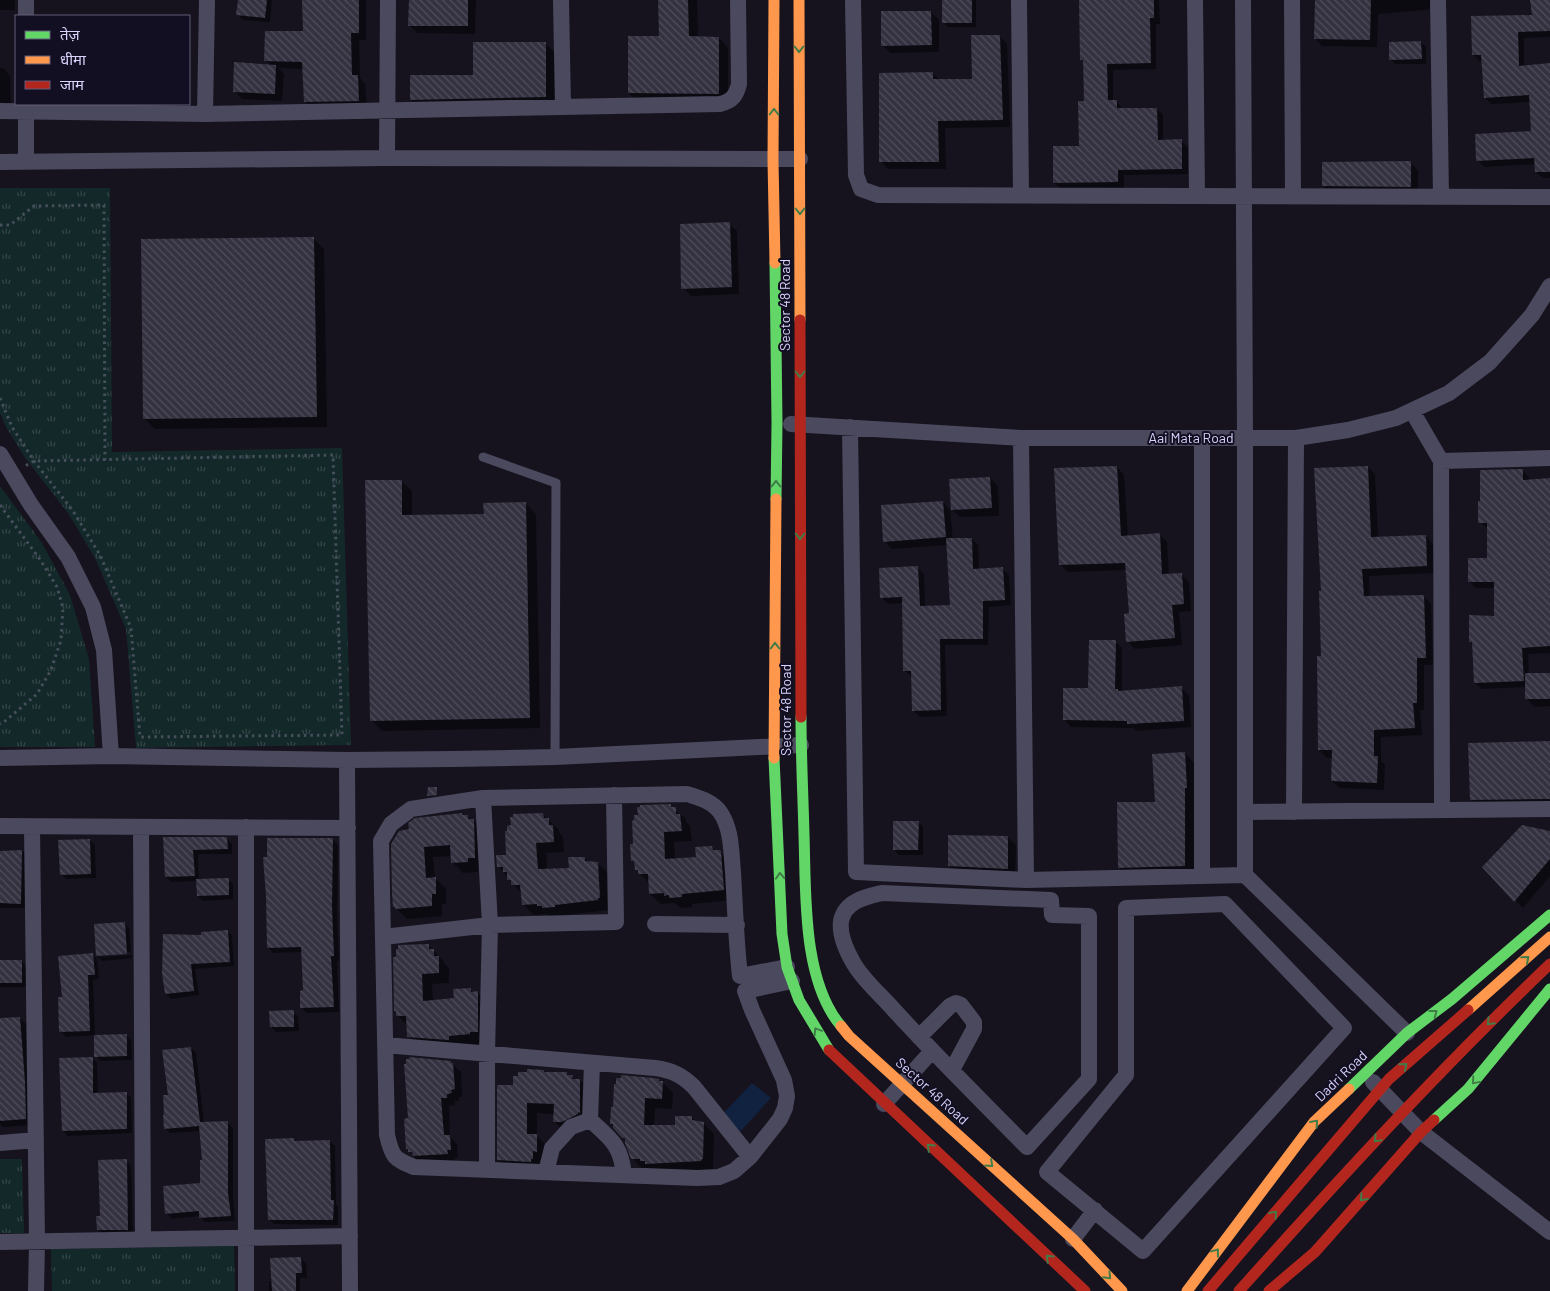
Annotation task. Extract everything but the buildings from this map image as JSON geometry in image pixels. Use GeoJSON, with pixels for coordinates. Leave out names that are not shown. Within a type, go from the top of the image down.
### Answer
{"type":"FeatureCollection","features":[{"type":"Feature","properties":{"kind":"street"},"geometry":{"type":"LineString","coordinates":[[26,0],[26,15]]}},
{"type":"Feature","properties":{"kind":"street"},"geometry":{"type":"LineString","coordinates":[[205,114],[207,0]]}},
{"type":"Feature","properties":{"kind":"street"},"geometry":{"type":"LineString","coordinates":[[387,158],[388,0]]}},
{"type":"Feature","properties":{"kind":"street"},"geometry":{"type":"LineString","coordinates":[[561,0],[563,107]]}},
{"type":"Feature","properties":{"kind":"street"},"geometry":{"type":"LineString","coordinates":[[0,111],[26,107],[205,114],[720,104],[730,101],[737,94],[739,84],[738,0]]}},
{"type":"Feature","properties":{"kind":"street","name":"Sector 48 Road"},"geometry":{"type":"LineString","coordinates":[[774,0],[777,424],[774,747],[782,934],[789,974],[799,1000],[828,1050],[1085,1291]]}},
{"type":"Feature","properties":{"kind":"street","name":"Sector 48 Road"},"geometry":{"type":"LineString","coordinates":[[799,0],[801,745],[808,937],[814,968],[823,998],[834,1018],[849,1036],[1073,1240],[1122,1291]]}},
{"type":"Feature","properties":{"kind":"street"},"geometry":{"type":"LineString","coordinates":[[853,0],[856,175],[861,189],[878,196],[1244,195],[1550,197]]}},
{"type":"Feature","properties":{"kind":"street"},"geometry":{"type":"LineString","coordinates":[[1019,0],[1021,195]]}},
{"type":"Feature","properties":{"kind":"street"},"geometry":{"type":"LineString","coordinates":[[1196,0],[1197,195]]}},
{"type":"Feature","properties":{"kind":"street"},"geometry":{"type":"LineString","coordinates":[[1243,0],[1246,438],[1245,875]]}},
{"type":"Feature","properties":{"kind":"street"},"geometry":{"type":"LineString","coordinates":[[1292,0],[1293,196]]}},
{"type":"Feature","properties":{"kind":"street"},"geometry":{"type":"LineString","coordinates":[[1438,0],[1441,196]]}},
{"type":"Feature","properties":{"kind":"street"},"geometry":{"type":"LineString","coordinates":[[26,107],[26,162]]}},
{"type":"Feature","properties":{"kind":"street"},"geometry":{"type":"LineString","coordinates":[[0,162],[387,158],[800,159]]}},
{"type":"Feature","properties":{"kind":"street","name":"Aai Mata Road"},"geometry":{"type":"LineString","coordinates":[[777,424],[1021,438],[1296,438],[1348,430],[1396,418],[1449,393],[1490,362],[1532,315],[1550,286]]}},
{"type":"Feature","properties":{"kind":"street"},"geometry":{"type":"LineString","coordinates":[[1412,411],[1441,461],[1442,810]]}},
{"type":"Feature","properties":{"kind":"street"},"geometry":{"type":"LineString","coordinates":[[850,427],[856,872],[1026,880],[1245,875],[1407,1033]]}},
{"type":"Feature","properties":{"kind":"street"},"geometry":{"type":"LineString","coordinates":[[1021,438],[1026,880]]}},
{"type":"Feature","properties":{"kind":"street"},"geometry":{"type":"LineString","coordinates":[[1202,438],[1202,876]]}},
{"type":"Feature","properties":{"kind":"street"},"geometry":{"type":"LineString","coordinates":[[1294,812],[1296,438]]}},
{"type":"Feature","properties":{"kind":"street"},"geometry":{"type":"LineString","coordinates":[[0,454],[31,505],[68,557],[93,606],[104,650],[111,756]]}},
{"type":"Feature","properties":{"kind":"street"},"geometry":{"type":"LineString","coordinates":[[1441,461],[1550,458]]}},
{"type":"Feature","properties":{"kind":"street"},"geometry":{"type":"LineString","coordinates":[[0,758],[111,756],[347,760],[555,757],[801,745]]}},
{"type":"Feature","properties":{"kind":"street"},"geometry":{"type":"LineString","coordinates":[[347,760],[350,1291]]}},
{"type":"Feature","properties":{"kind":"street"},"geometry":{"type":"LineString","coordinates":[[687,794],[707,800],[720,812],[729,833],[740,976],[789,974],[745,991],[784,1080],[787,1096],[785,1108],[780,1119],[750,1157],[734,1172],[719,1177],[697,1178],[414,1167],[397,1161],[390,1149],[387,1135],[381,841],[391,824],[411,809],[483,798],[687,794]]}},
{"type":"Feature","properties":{"kind":"street"},"geometry":{"type":"LineString","coordinates":[[383,937],[490,925],[616,922],[614,795]]}},
{"type":"Feature","properties":{"kind":"street"},"geometry":{"type":"LineString","coordinates":[[483,798],[490,925],[486,1170]]}},
{"type":"Feature","properties":{"kind":"street"},"geometry":{"type":"LineString","coordinates":[[1245,812],[1550,809]]}},
{"type":"Feature","properties":{"kind":"street"},"geometry":{"type":"LineString","coordinates":[[0,826],[348,828]]}},
{"type":"Feature","properties":{"kind":"street"},"geometry":{"type":"LineString","coordinates":[[32,827],[38,1242],[36,1291]]}},
{"type":"Feature","properties":{"kind":"street"},"geometry":{"type":"LineString","coordinates":[[141,827],[143,1239]]}},
{"type":"Feature","properties":{"kind":"street"},"geometry":{"type":"LineString","coordinates":[[246,827],[246,1291]]}},
{"type":"Feature","properties":{"kind":"street"},"geometry":{"type":"LineString","coordinates":[[882,893],[1051,900],[1052,915],[1089,916],[1090,1079],[1027,1147],[932,1051],[855,966],[846,950],[842,935],[841,921],[848,907],[860,898],[882,893]]}},
{"type":"Feature","properties":{"kind":"street"},"geometry":{"type":"LineString","coordinates":[[1225,904],[1344,1028],[1143,1252],[1095,1210],[1047,1172],[1126,1075],[1126,908],[1225,904]]}},
{"type":"Feature","properties":{"kind":"street","name":"Dadri Road"},"geometry":{"type":"LineString","coordinates":[[1187,1291],[1314,1122],[1407,1033],[1458,994],[1550,915]]}},
{"type":"Feature","properties":{"kind":"street"},"geometry":{"type":"LineString","coordinates":[[655,924],[737,925]]}},
{"type":"Feature","properties":{"kind":"street"},"geometry":{"type":"LineString","coordinates":[[1208,1291],[1389,1079],[1550,937]]}},
{"type":"Feature","properties":{"kind":"street"},"geometry":{"type":"LineString","coordinates":[[1239,1291],[1357,1159],[1508,1003],[1550,964]]}},
{"type":"Feature","properties":{"kind":"street"},"geometry":{"type":"LineString","coordinates":[[1269,1291],[1315,1252],[1421,1132],[1468,1089],[1550,989]]}},
{"type":"Feature","properties":{"kind":"street"},"geometry":{"type":"LineString","coordinates":[[919,1037],[950,1006],[961,1005],[974,1022],[974,1029],[952,1070]]}},
{"type":"Feature","properties":{"kind":"street"},"geometry":{"type":"LineString","coordinates":[[385,1046],[655,1068],[672,1071],[686,1078],[750,1157]]}},
{"type":"Feature","properties":{"kind":"street"},"geometry":{"type":"LineString","coordinates":[[884,1104],[932,1051]]}},
{"type":"Feature","properties":{"kind":"street"},"geometry":{"type":"LineString","coordinates":[[592,1063],[590,1120],[612,1140],[622,1158],[624,1175]]}},
{"type":"Feature","properties":{"kind":"street"},"geometry":{"type":"LineString","coordinates":[[1365,1074],[1421,1132],[1550,1232]]}},
{"type":"Feature","properties":{"kind":"street"},"geometry":{"type":"LineString","coordinates":[[546,1172],[552,1148],[571,1127],[590,1120]]}},
{"type":"Feature","properties":{"kind":"street"},"geometry":{"type":"LineString","coordinates":[[0,1142],[36,1140]]}},
{"type":"Feature","properties":{"kind":"street"},"geometry":{"type":"LineString","coordinates":[[1073,1240],[1095,1210]]}},
{"type":"Feature","properties":{"kind":"street"},"geometry":{"type":"LineString","coordinates":[[0,1242],[350,1236]]}},
{"type":"Feature","properties":{"kind":"lane"},"geometry":{"type":"LineString","coordinates":[[483,457],[556,483],[555,757]]}},
{"type":"Feature","properties":{"kind":"path"},"geometry":{"type":"LineString","coordinates":[[0,226],[10,225],[34,206],[104,205],[105,460]]}},
{"type":"Feature","properties":{"kind":"path"},"geometry":{"type":"LineString","coordinates":[[0,398],[12,427],[34,461],[73,511],[100,555],[131,628],[140,737],[342,735],[333,455],[34,461],[12,472]]}},
{"type":"Feature","properties":{"kind":"path"},"geometry":{"type":"LineString","coordinates":[[0,505],[41,561],[57,587],[63,608],[62,640],[52,670],[37,694],[0,724]]}},
{"type":"Feature","properties":{"kind":"green space"},"geometry":{"type":"Polygon","coordinates":[[[0,188],[110,188],[112,452],[342,448],[351,745],[136,748],[126,629],[95,558],[68,513],[26,459],[6,427],[0,413],[0,188]]]}},
{"type":"Feature","properties":{"kind":"green space"},"geometry":{"type":"Polygon","coordinates":[[[0,486],[42,543],[70,595],[89,659],[95,747],[0,747],[0,486]]]}},
{"type":"Feature","properties":{"kind":"green space"},"geometry":{"type":"Polygon","coordinates":[[[0,1159],[22,1159],[24,1233],[0,1233],[0,1159]]]}},
{"type":"Feature","properties":{"kind":"green space"},"geometry":{"type":"Polygon","coordinates":[[[234,1246],[235,1291],[52,1291],[51,1249],[234,1246]]]}},
{"type":"Feature","properties":{"kind":"water"},"geometry":{"type":"Polygon","coordinates":[[[752,1083],[771,1098],[738,1134],[719,1118],[752,1083]]]}},
{"type":"Feature","properties":{"kind":"traffic: fast"},"geometry":{"type":"LineString","coordinates":[[775,263],[776,499]]}},
{"type":"Feature","properties":{"kind":"traffic: fast"},"geometry":{"type":"LineString","coordinates":[[801,717],[805,883],[809,935],[819,985],[828,1007],[841,1026]]}},
{"type":"Feature","properties":{"kind":"traffic: fast"},"geometry":{"type":"LineString","coordinates":[[774,758],[782,934],[787,967],[799,1000],[829,1050]]}},
{"type":"Feature","properties":{"kind":"traffic: fast"},"geometry":{"type":"LineString","coordinates":[[1349,1089],[1407,1033],[1452,999],[1550,915]]}},
{"type":"Feature","properties":{"kind":"traffic: fast"},"geometry":{"type":"LineString","coordinates":[[1434,1120],[1468,1089],[1550,989]]}},
{"type":"Feature","properties":{"kind":"traffic: slow"},"geometry":{"type":"LineString","coordinates":[[774,0],[773,160],[775,263]]}},
{"type":"Feature","properties":{"kind":"traffic: slow"},"geometry":{"type":"LineString","coordinates":[[799,0],[800,320]]}},
{"type":"Feature","properties":{"kind":"traffic: slow"},"geometry":{"type":"LineString","coordinates":[[774,758],[776,499]]}},
{"type":"Feature","properties":{"kind":"traffic: slow"},"geometry":{"type":"LineString","coordinates":[[1468,1010],[1550,937]]}},
{"type":"Feature","properties":{"kind":"traffic: slow"},"geometry":{"type":"LineString","coordinates":[[841,1026],[849,1036],[1073,1239],[1122,1291]]}},
{"type":"Feature","properties":{"kind":"traffic: slow"},"geometry":{"type":"LineString","coordinates":[[1187,1291],[1314,1122],[1349,1089]]}},
{"type":"Feature","properties":{"kind":"traffic: jam"},"geometry":{"type":"LineString","coordinates":[[800,320],[801,717]]}},
{"type":"Feature","properties":{"kind":"traffic: jam"},"geometry":{"type":"LineString","coordinates":[[1239,1291],[1391,1124],[1469,1043],[1550,964]]}},
{"type":"Feature","properties":{"kind":"traffic: jam"},"geometry":{"type":"LineString","coordinates":[[1208,1291],[1389,1079],[1468,1010]]}},
{"type":"Feature","properties":{"kind":"traffic: jam"},"geometry":{"type":"LineString","coordinates":[[829,1050],[1085,1291]]}},
{"type":"Feature","properties":{"kind":"traffic: jam"},"geometry":{"type":"LineString","coordinates":[[1269,1291],[1315,1252],[1421,1132],[1434,1120]]}}]}
